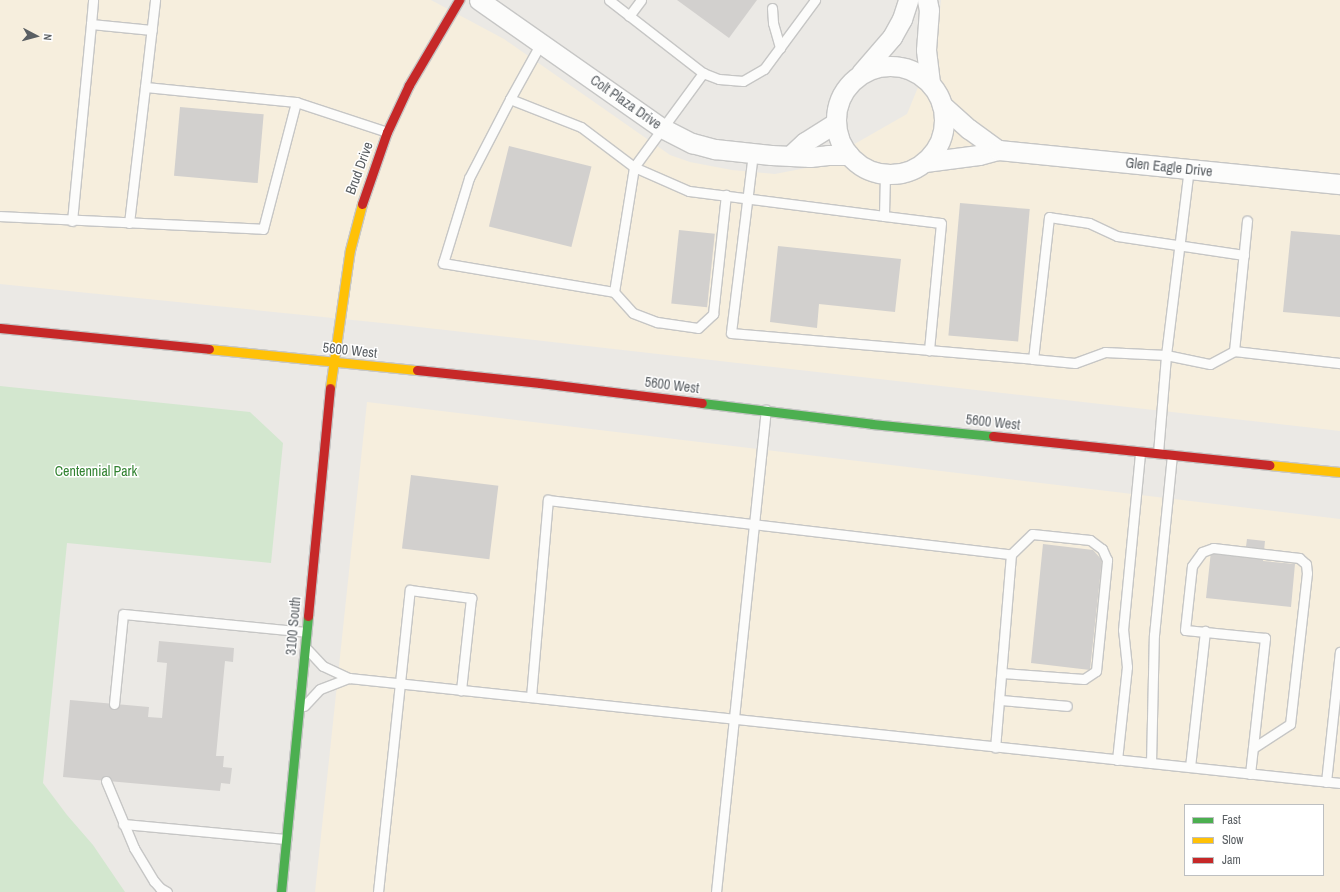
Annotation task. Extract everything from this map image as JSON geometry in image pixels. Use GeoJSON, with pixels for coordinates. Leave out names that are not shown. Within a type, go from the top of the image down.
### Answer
{"type":"FeatureCollection","features":[{"type":"Feature","properties":{"kind":"main road","name":"Brud Drive"},"geometry":{"type":"LineString","coordinates":[[334,362],[345,278],[355,224],[370,175],[387,132],[412,79],[459,0]]}},
{"type":"Feature","properties":{"kind":"main road","name":"5600 West"},"geometry":{"type":"LineString","coordinates":[[0,328],[532,382],[872,424],[1340,472]]}},
{"type":"Feature","properties":{"kind":"main road","name":"3100 South"},"geometry":{"type":"LineString","coordinates":[[281,892],[334,362]]}},
{"type":"Feature","properties":{"kind":"street","name":"Colt Plaza Drive"},"geometry":{"type":"LineString","coordinates":[[480,0],[662,128],[684,140],[702,146],[753,153],[810,157],[849,155]]}},
{"type":"Feature","properties":{"kind":"street"},"geometry":{"type":"LineString","coordinates":[[857,77],[868,70],[881,66],[895,66],[914,72],[930,83],[938,93],[942,105],[944,121],[942,136],[935,150],[925,162],[906,172],[885,174],[865,168],[849,155],[842,146],[836,123],[839,103],[843,93],[857,77],[892,37],[902,19],[908,0]]}},
{"type":"Feature","properties":{"kind":"street"},"geometry":{"type":"LineString","coordinates":[[927,0],[929,10],[926,50],[930,83]]}},
{"type":"Feature","properties":{"kind":"street"},"geometry":{"type":"LineString","coordinates":[[942,105],[969,129],[998,150]]}},
{"type":"Feature","properties":{"kind":"street"},"geometry":{"type":"LineString","coordinates":[[791,155],[805,142],[836,123]]}},
{"type":"Feature","properties":{"kind":"street","name":"Glen Eagle Drive"},"geometry":{"type":"LineString","coordinates":[[925,162],[979,155],[998,150],[1340,184]]}},
{"type":"Feature","properties":{"kind":"lane"},"geometry":{"type":"LineString","coordinates":[[72,221],[93,0]]}},
{"type":"Feature","properties":{"kind":"lane"},"geometry":{"type":"LineString","coordinates":[[129,223],[155,0]]}},
{"type":"Feature","properties":{"kind":"lane"},"geometry":{"type":"LineString","coordinates":[[609,0],[704,73],[719,78],[743,81],[764,69],[815,0]]}},
{"type":"Feature","properties":{"kind":"lane"},"geometry":{"type":"LineString","coordinates":[[629,16],[641,0]]}},
{"type":"Feature","properties":{"kind":"lane"},"geometry":{"type":"LineString","coordinates":[[772,8],[773,23],[780,48]]}},
{"type":"Feature","properties":{"kind":"lane"},"geometry":{"type":"LineString","coordinates":[[91,24],[152,30]]}},
{"type":"Feature","properties":{"kind":"lane"},"geometry":{"type":"LineString","coordinates":[[541,43],[469,178],[443,263],[614,292],[633,313],[657,322],[698,328],[713,314],[726,195]]}},
{"type":"Feature","properties":{"kind":"lane"},"geometry":{"type":"LineString","coordinates":[[614,292],[634,167],[704,73]]}},
{"type":"Feature","properties":{"kind":"lane"},"geometry":{"type":"LineString","coordinates":[[145,87],[296,102],[387,132]]}},
{"type":"Feature","properties":{"kind":"lane"},"geometry":{"type":"LineString","coordinates":[[510,100],[581,126],[634,167],[689,191],[941,224],[929,350]]}},
{"type":"Feature","properties":{"kind":"lane"},"geometry":{"type":"LineString","coordinates":[[0,216],[72,221],[263,229],[296,102]]}},
{"type":"Feature","properties":{"kind":"lane"},"geometry":{"type":"LineString","coordinates":[[753,153],[731,333],[1033,359],[1075,364],[1105,352],[1166,355],[1210,364],[1234,351],[1340,363]]}},
{"type":"Feature","properties":{"kind":"lane"},"geometry":{"type":"LineString","coordinates":[[1158,453],[1166,355],[1189,168]]}},
{"type":"Feature","properties":{"kind":"lane"},"geometry":{"type":"LineString","coordinates":[[884,216],[885,174]]}},
{"type":"Feature","properties":{"kind":"lane"},"geometry":{"type":"LineString","coordinates":[[1033,359],[1050,217],[1089,223],[1117,236],[1180,244],[1244,255]]}},
{"type":"Feature","properties":{"kind":"lane"},"geometry":{"type":"LineString","coordinates":[[1234,351],[1247,221]]}},
{"type":"Feature","properties":{"kind":"lane"},"geometry":{"type":"LineString","coordinates":[[716,892],[766,410]]}},
{"type":"Feature","properties":{"kind":"lane"},"geometry":{"type":"LineString","coordinates":[[1117,760],[1127,667],[1123,630],[1140,452]]}},
{"type":"Feature","properties":{"kind":"lane"},"geometry":{"type":"LineString","coordinates":[[1151,763],[1154,635],[1172,455]]}},
{"type":"Feature","properties":{"kind":"lane"},"geometry":{"type":"LineString","coordinates":[[531,697],[548,500],[1011,554]]}},
{"type":"Feature","properties":{"kind":"lane"},"geometry":{"type":"LineString","coordinates":[[995,747],[1011,554],[1032,534],[1090,540],[1102,549],[1107,560],[1096,671],[1084,679],[1002,673]]}},
{"type":"Feature","properties":{"kind":"lane"},"geometry":{"type":"LineString","coordinates":[[1250,774],[1265,638],[1185,630],[1192,566],[1202,552],[1213,548],[1299,558],[1306,564],[1307,573],[1290,724],[1253,748]]}},
{"type":"Feature","properties":{"kind":"lane"},"geometry":{"type":"LineString","coordinates":[[378,892],[410,590],[471,598],[461,690]]}},
{"type":"Feature","properties":{"kind":"lane"},"geometry":{"type":"LineString","coordinates":[[114,704],[123,614],[306,632]]}},
{"type":"Feature","properties":{"kind":"lane"},"geometry":{"type":"LineString","coordinates":[[1190,767],[1205,632]]}},
{"type":"Feature","properties":{"kind":"lane"},"geometry":{"type":"LineString","coordinates":[[305,647],[323,666],[349,678],[1340,783]]}},
{"type":"Feature","properties":{"kind":"lane"},"geometry":{"type":"LineString","coordinates":[[1326,782],[1340,652]]}},
{"type":"Feature","properties":{"kind":"lane"},"geometry":{"type":"LineString","coordinates":[[299,711],[320,689],[349,678]]}},
{"type":"Feature","properties":{"kind":"lane"},"geometry":{"type":"LineString","coordinates":[[1000,700],[1067,706]]}},
{"type":"Feature","properties":{"kind":"lane"},"geometry":{"type":"LineString","coordinates":[[106,781],[134,848],[154,881],[167,892]]}},
{"type":"Feature","properties":{"kind":"lane"},"geometry":{"type":"LineString","coordinates":[[123,824],[286,839]]}},
{"type":"Feature","properties":{"kind":"shaded area"},"geometry":{"type":"Polygon","coordinates":[[[0,0],[431,0],[504,39],[670,155],[690,162],[732,170],[775,174],[816,166],[907,114],[937,41],[941,0],[1340,0],[1340,431],[392,324],[0,284],[0,0]]]}},
{"type":"Feature","properties":{"kind":"shaded area"},"geometry":{"type":"Polygon","coordinates":[[[367,402],[1340,519],[1340,892],[315,892],[367,402]]]}},
{"type":"Feature","properties":{"kind":"green space","name":"Centennial Park"},"geometry":{"type":"Polygon","coordinates":[[[0,386],[250,412],[283,443],[271,563],[67,543],[43,783],[67,815],[93,845],[125,892],[0,892],[0,386]]]}},
{"type":"Feature","properties":{"kind":"building"},"geometry":{"type":"Polygon","coordinates":[[[677,0],[757,0],[729,38],[677,0]]]}},
{"type":"Feature","properties":{"kind":"building"},"geometry":{"type":"Polygon","coordinates":[[[180,107],[264,114],[258,183],[174,176],[180,107]]]}},
{"type":"Feature","properties":{"kind":"building"},"geometry":{"type":"Polygon","coordinates":[[[509,146],[591,167],[571,247],[489,227],[509,146]]]}},
{"type":"Feature","properties":{"kind":"building"},"geometry":{"type":"Polygon","coordinates":[[[960,203],[1030,209],[1018,342],[948,335],[960,203]]]}},
{"type":"Feature","properties":{"kind":"building"},"geometry":{"type":"Polygon","coordinates":[[[679,230],[715,234],[707,307],[671,304],[679,230]]]}},
{"type":"Feature","properties":{"kind":"building"},"geometry":{"type":"Polygon","coordinates":[[[1291,231],[1340,235],[1340,317],[1283,312],[1291,231]]]}},
{"type":"Feature","properties":{"kind":"building"},"geometry":{"type":"Polygon","coordinates":[[[778,246],[901,259],[895,312],[819,304],[817,328],[770,322],[778,246]]]}},
{"type":"Feature","properties":{"kind":"building"},"geometry":{"type":"Polygon","coordinates":[[[411,475],[498,486],[489,559],[402,548],[411,475]]]}},
{"type":"Feature","properties":{"kind":"building"},"geometry":{"type":"Polygon","coordinates":[[[1247,539],[1265,541],[1263,561],[1295,564],[1291,607],[1206,598],[1211,551],[1245,554],[1247,539]]]}},
{"type":"Feature","properties":{"kind":"building"},"geometry":{"type":"Polygon","coordinates":[[[1043,544],[1093,550],[1102,560],[1090,670],[1031,663],[1043,544]]]}},
{"type":"Feature","properties":{"kind":"building"},"geometry":{"type":"Polygon","coordinates":[[[159,641],[234,648],[233,662],[225,661],[216,756],[224,756],[223,767],[232,768],[230,784],[221,783],[220,791],[63,777],[70,700],[149,707],[148,717],[162,718],[167,663],[157,662],[159,641]]]}},
{"type":"Feature","properties":{"kind":"traffic: fast"},"geometry":{"type":"LineString","coordinates":[[702,403],[872,424],[993,436]]}},
{"type":"Feature","properties":{"kind":"traffic: fast"},"geometry":{"type":"LineString","coordinates":[[281,892],[308,616]]}},
{"type":"Feature","properties":{"kind":"traffic: slow"},"geometry":{"type":"LineString","coordinates":[[330,388],[350,250],[362,204]]}},
{"type":"Feature","properties":{"kind":"traffic: slow"},"geometry":{"type":"LineString","coordinates":[[209,349],[417,370]]}},
{"type":"Feature","properties":{"kind":"traffic: slow"},"geometry":{"type":"LineString","coordinates":[[1269,465],[1340,472]]}},
{"type":"Feature","properties":{"kind":"traffic: jam"},"geometry":{"type":"LineString","coordinates":[[362,204],[387,132],[409,85],[459,0]]}},
{"type":"Feature","properties":{"kind":"traffic: jam"},"geometry":{"type":"LineString","coordinates":[[0,328],[209,349]]}},
{"type":"Feature","properties":{"kind":"traffic: jam"},"geometry":{"type":"LineString","coordinates":[[417,370],[540,383],[702,403]]}},
{"type":"Feature","properties":{"kind":"traffic: jam"},"geometry":{"type":"LineString","coordinates":[[308,616],[330,388]]}},
{"type":"Feature","properties":{"kind":"traffic: jam"},"geometry":{"type":"LineString","coordinates":[[993,436],[1269,465]]}}]}
